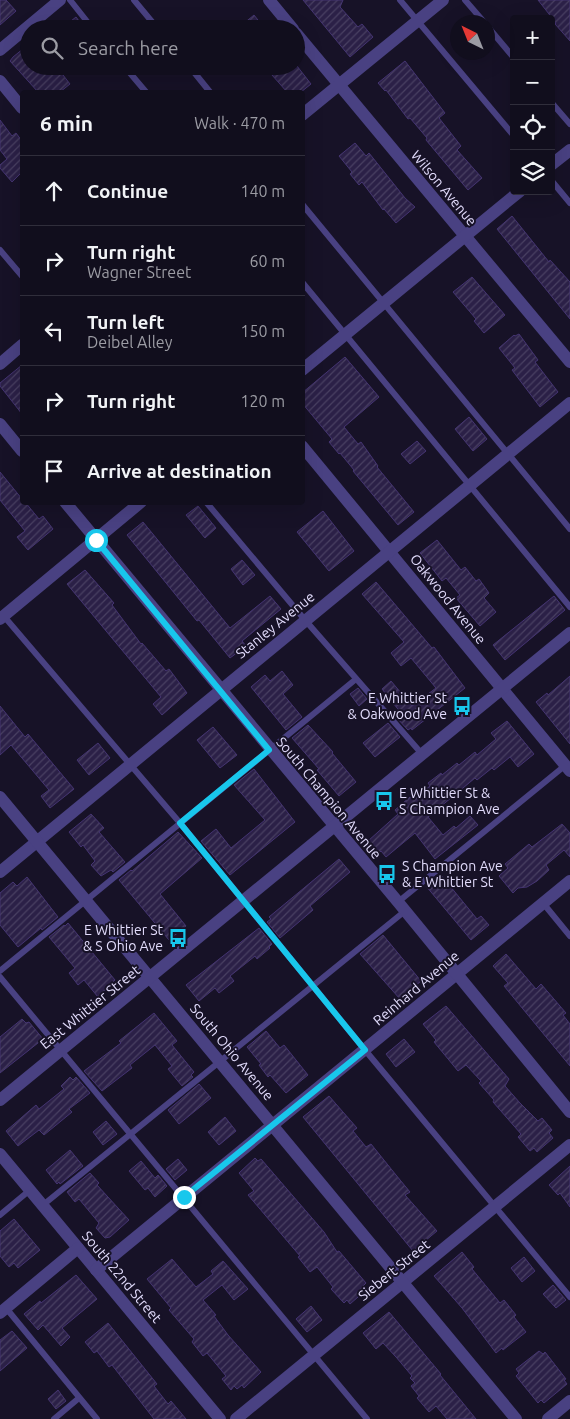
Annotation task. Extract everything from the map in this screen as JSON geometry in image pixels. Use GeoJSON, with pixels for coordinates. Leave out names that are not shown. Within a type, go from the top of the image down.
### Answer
{"type":"FeatureCollection","features":[{"type":"Feature","properties":{"kind":"street"},"geometry":{"type":"LineString","coordinates":[[36,20],[60,0]]}},
{"type":"Feature","properties":{"kind":"street"},"geometry":{"type":"LineString","coordinates":[[269,0],[286,20]]}},
{"type":"Feature","properties":{"kind":"street"},"geometry":{"type":"LineString","coordinates":[[305,113],[442,0]]}},
{"type":"Feature","properties":{"kind":"street"},"geometry":{"type":"LineString","coordinates":[[0,50],[20,33]]}},
{"type":"Feature","properties":{"kind":"street","name":"Wilson Avenue"},"geometry":{"type":"LineString","coordinates":[[305,44],[570,362]]}},
{"type":"Feature","properties":{"kind":"street"},"geometry":{"type":"LineString","coordinates":[[0,81],[20,106]]}},
{"type":"Feature","properties":{"kind":"street"},"geometry":{"type":"LineString","coordinates":[[555,162],[570,150]]}},
{"type":"Feature","properties":{"kind":"street"},"geometry":{"type":"LineString","coordinates":[[305,368],[515,195]]}},
{"type":"Feature","properties":{"kind":"street"},"geometry":{"type":"LineString","coordinates":[[0,364],[20,347]]}},
{"type":"Feature","properties":{"kind":"street","name":"Stanley Avenue"},"geometry":{"type":"LineString","coordinates":[[0,872],[220,689],[570,403]]}},
{"type":"Feature","properties":{"kind":"street"},"geometry":{"type":"LineString","coordinates":[[0,424],[20,449]]}},
{"type":"Feature","properties":{"kind":"street","name":"Oakwood Avenue"},"geometry":{"type":"LineString","coordinates":[[305,450],[502,689],[568,766]]}},
{"type":"Feature","properties":{"kind":"street","name":"South Champion Avenue"},"geometry":{"type":"LineString","coordinates":[[67,505],[570,1112]]}},
{"type":"Feature","properties":{"kind":"street"},"geometry":{"type":"LineString","coordinates":[[1,615],[137,505]]}},
{"type":"Feature","properties":{"kind":"street","name":"East Whittier Street"},"geometry":{"type":"LineString","coordinates":[[0,1100],[570,633]]}},
{"type":"Feature","properties":{"kind":"street","name":"South Ohio Avenue"},"geometry":{"type":"LineString","coordinates":[[0,797],[516,1419]]}},
{"type":"Feature","properties":{"kind":"street","name":"Reinhard Avenue"},"geometry":{"type":"LineString","coordinates":[[96,1270],[570,881]]}},
{"type":"Feature","properties":{"kind":"street","name":"Siebert Street"},"geometry":{"type":"LineString","coordinates":[[236,1419],[570,1145]]}},
{"type":"Feature","properties":{"kind":"street","name":"South 22nd Street"},"geometry":{"type":"LineString","coordinates":[[0,1154],[220,1419]]}},
{"type":"Feature","properties":{"kind":"street"},"geometry":{"type":"LineString","coordinates":[[3,1310],[78,1248]]}},
{"type":"Feature","properties":{"kind":"street"},"geometry":{"type":"LineString","coordinates":[[548,1419],[570,1401]]}},
{"type":"Feature","properties":{"kind":"lane"},"geometry":{"type":"LineString","coordinates":[[70,0],[86,20]]}},
{"type":"Feature","properties":{"kind":"lane"},"geometry":{"type":"LineString","coordinates":[[134,0],[151,20]]}},
{"type":"Feature","properties":{"kind":"lane"},"geometry":{"type":"LineString","coordinates":[[400,0],[510,131]]}},
{"type":"Feature","properties":{"kind":"lane"},"geometry":{"type":"LineString","coordinates":[[465,0],[478,15]]}},
{"type":"Feature","properties":{"kind":"lane"},"geometry":{"type":"LineString","coordinates":[[495,35],[510,53]]}},
{"type":"Feature","properties":{"kind":"lane"},"geometry":{"type":"LineString","coordinates":[[132,75],[144,90]]}},
{"type":"Feature","properties":{"kind":"lane"},"geometry":{"type":"LineString","coordinates":[[196,75],[208,90]]}},
{"type":"Feature","properties":{"kind":"lane"},"geometry":{"type":"LineString","coordinates":[[554,105],[570,124]]}},
{"type":"Feature","properties":{"kind":"lane"},"geometry":{"type":"LineString","coordinates":[[555,185],[570,203]]}},
{"type":"Feature","properties":{"kind":"lane"},"geometry":{"type":"LineString","coordinates":[[305,208],[570,530]]}},
{"type":"Feature","properties":{"kind":"lane"},"geometry":{"type":"LineString","coordinates":[[0,250],[20,274]]}},
{"type":"Feature","properties":{"kind":"lane"},"geometry":{"type":"LineString","coordinates":[[305,286],[570,607]]}},
{"type":"Feature","properties":{"kind":"lane"},"geometry":{"type":"LineString","coordinates":[[209,505],[305,620],[422,754]]}},
{"type":"Feature","properties":{"kind":"lane"},"geometry":{"type":"LineString","coordinates":[[1,615],[180,823],[570,1297]]}},
{"type":"Feature","properties":{"kind":"lane"},"geometry":{"type":"LineString","coordinates":[[0,971],[356,678]]}},
{"type":"Feature","properties":{"kind":"lane"},"geometry":{"type":"LineString","coordinates":[[43,1206],[130,1133],[314,986],[401,907],[568,766]]}},
{"type":"Feature","properties":{"kind":"lane"},"geometry":{"type":"LineString","coordinates":[[543,903],[570,936]]}},
{"type":"Feature","properties":{"kind":"lane"},"geometry":{"type":"LineString","coordinates":[[0,977],[367,1419]]}},
{"type":"Feature","properties":{"kind":"lane"},"geometry":{"type":"LineString","coordinates":[[0,1215],[30,1190]]}},
{"type":"Feature","properties":{"kind":"lane"},"geometry":{"type":"LineString","coordinates":[[3,1310],[97,1419]]}},
{"type":"Feature","properties":{"kind":"lane"},"geometry":{"type":"LineString","coordinates":[[54,1419],[79,1398]]}},
{"type":"Feature","properties":{"kind":"building"},"geometry":{"type":"Polygon","coordinates":[[[0,0],[6,0],[16,11],[0,25],[0,0]]]}},
{"type":"Feature","properties":{"kind":"building"},"geometry":{"type":"Polygon","coordinates":[[[303,0],[343,0],[340,7],[358,27],[362,24],[373,37],[350,57],[303,0]]]}},
{"type":"Feature","properties":{"kind":"building"},"geometry":{"type":"Polygon","coordinates":[[[538,0],[570,0],[570,41],[555,24],[555,15],[550,15],[538,0]]]}},
{"type":"Feature","properties":{"kind":"building"},"geometry":{"type":"Polygon","coordinates":[[[254,15],[258,20],[248,20],[254,15]]]}},
{"type":"Feature","properties":{"kind":"building"},"geometry":{"type":"Polygon","coordinates":[[[20,51],[20,72],[10,61],[20,51]]]}},
{"type":"Feature","properties":{"kind":"building"},"geometry":{"type":"Polygon","coordinates":[[[405,61],[445,113],[439,118],[461,146],[457,150],[482,178],[468,190],[426,140],[427,138],[410,118],[408,119],[386,90],[378,83],[405,61]]]}},
{"type":"Feature","properties":{"kind":"building"},"geometry":{"type":"Polygon","coordinates":[[[23,75],[63,75],[70,84],[62,90],[36,90],[23,75]]]}},
{"type":"Feature","properties":{"kind":"building"},"geometry":{"type":"Polygon","coordinates":[[[272,75],[304,75],[311,84],[304,90],[285,90],[272,75]]]}},
{"type":"Feature","properties":{"kind":"building"},"geometry":{"type":"Polygon","coordinates":[[[0,120],[12,136],[16,133],[20,138],[20,174],[12,182],[0,168],[0,165],[7,159],[0,150],[0,120]]]}},
{"type":"Feature","properties":{"kind":"building"},"geometry":{"type":"Polygon","coordinates":[[[355,143],[366,156],[369,153],[405,198],[415,207],[396,223],[383,210],[362,182],[359,185],[350,174],[352,172],[339,156],[355,143]]]}},
{"type":"Feature","properties":{"kind":"building"},"geometry":{"type":"Polygon","coordinates":[[[512,216],[549,262],[550,260],[570,282],[570,319],[497,229],[512,216]]]}},
{"type":"Feature","properties":{"kind":"building"},"geometry":{"type":"Polygon","coordinates":[[[472,277],[505,315],[484,333],[474,321],[476,319],[453,292],[472,277]]]}},
{"type":"Feature","properties":{"kind":"building"},"geometry":{"type":"Polygon","coordinates":[[[519,334],[538,360],[535,362],[558,392],[540,407],[512,370],[515,368],[499,348],[514,335],[519,334]]]}},
{"type":"Feature","properties":{"kind":"building"},"geometry":{"type":"Polygon","coordinates":[[[345,357],[379,397],[344,427],[358,444],[361,442],[377,467],[414,512],[398,525],[329,442],[332,439],[305,407],[305,390],[345,357]]]}},
{"type":"Feature","properties":{"kind":"building"},"geometry":{"type":"Polygon","coordinates":[[[20,367],[20,411],[0,386],[0,383],[20,367]]]}},
{"type":"Feature","properties":{"kind":"building"},"geometry":{"type":"Polygon","coordinates":[[[469,417],[487,439],[473,451],[455,429],[469,417]]]}},
{"type":"Feature","properties":{"kind":"building"},"geometry":{"type":"Polygon","coordinates":[[[417,441],[426,451],[410,464],[401,454],[417,441]]]}},
{"type":"Feature","properties":{"kind":"building"},"geometry":{"type":"Polygon","coordinates":[[[0,472],[20,497],[20,505],[27,505],[39,519],[43,516],[53,529],[28,550],[17,537],[25,531],[0,500],[0,472]]]}},
{"type":"Feature","properties":{"kind":"building"},"geometry":{"type":"Polygon","coordinates":[[[198,506],[216,528],[205,538],[186,515],[198,506]]]}},
{"type":"Feature","properties":{"kind":"building"},"geometry":{"type":"Polygon","coordinates":[[[323,511],[354,551],[329,571],[297,532],[323,511]]]}},
{"type":"Feature","properties":{"kind":"building"},"geometry":{"type":"Polygon","coordinates":[[[143,522],[230,628],[270,596],[281,609],[242,641],[246,646],[230,658],[199,620],[197,621],[127,535],[143,522]]]}},
{"type":"Feature","properties":{"kind":"building"},"geometry":{"type":"Polygon","coordinates":[[[437,540],[461,570],[465,567],[476,581],[479,579],[489,593],[484,598],[496,612],[480,626],[456,598],[460,595],[446,578],[442,581],[420,553],[437,540]]]}},
{"type":"Feature","properties":{"kind":"building"},"geometry":{"type":"Polygon","coordinates":[[[242,560],[255,575],[243,585],[231,569],[242,560]]]}},
{"type":"Feature","properties":{"kind":"building"},"geometry":{"type":"Polygon","coordinates":[[[85,570],[114,603],[112,605],[141,644],[166,671],[169,669],[187,693],[162,715],[153,704],[161,697],[67,584],[85,570]]]}},
{"type":"Feature","properties":{"kind":"building"},"geometry":{"type":"Polygon","coordinates":[[[376,582],[432,648],[434,647],[465,688],[412,730],[411,728],[408,730],[396,717],[401,713],[382,689],[391,681],[412,706],[436,688],[411,658],[401,666],[391,653],[404,642],[362,594],[376,582]]]}},
{"type":"Feature","properties":{"kind":"building"},"geometry":{"type":"Polygon","coordinates":[[[554,596],[565,610],[505,660],[493,645],[554,596]]]}},
{"type":"Feature","properties":{"kind":"building"},"geometry":{"type":"Polygon","coordinates":[[[282,671],[293,685],[283,694],[302,717],[286,730],[251,687],[265,675],[270,681],[282,671]]]}},
{"type":"Feature","properties":{"kind":"building"},"geometry":{"type":"Polygon","coordinates":[[[570,676],[570,744],[536,702],[547,693],[548,695],[570,676]]]}},
{"type":"Feature","properties":{"kind":"building"},"geometry":{"type":"Polygon","coordinates":[[[358,688],[367,699],[359,706],[350,694],[358,688]]]}},
{"type":"Feature","properties":{"kind":"building"},"geometry":{"type":"Polygon","coordinates":[[[0,706],[25,737],[28,734],[74,789],[50,808],[41,796],[49,790],[11,745],[0,755],[0,706]]]}},
{"type":"Feature","properties":{"kind":"building"},"geometry":{"type":"Polygon","coordinates":[[[507,721],[534,754],[518,767],[510,757],[494,770],[492,768],[477,780],[475,778],[428,817],[443,835],[454,826],[456,828],[470,816],[478,825],[435,859],[415,833],[386,857],[381,851],[379,853],[368,841],[398,814],[395,810],[410,797],[413,800],[430,786],[428,783],[441,773],[442,775],[457,763],[459,765],[475,752],[477,755],[496,739],[491,733],[507,721]]]}},
{"type":"Feature","properties":{"kind":"building"},"geometry":{"type":"Polygon","coordinates":[[[388,723],[400,737],[375,757],[363,743],[388,723]]]}},
{"type":"Feature","properties":{"kind":"building"},"geometry":{"type":"Polygon","coordinates":[[[308,725],[333,752],[356,782],[339,796],[292,738],[308,725]]]}},
{"type":"Feature","properties":{"kind":"building"},"geometry":{"type":"Polygon","coordinates":[[[213,727],[237,755],[220,768],[197,740],[213,727]]]}},
{"type":"Feature","properties":{"kind":"building"},"geometry":{"type":"Polygon","coordinates":[[[98,743],[110,758],[89,775],[77,760],[98,743]]]}},
{"type":"Feature","properties":{"kind":"building"},"geometry":{"type":"Polygon","coordinates":[[[254,769],[295,822],[230,875],[201,841],[216,829],[231,848],[265,820],[234,785],[254,769]]]}},
{"type":"Feature","properties":{"kind":"building"},"geometry":{"type":"Polygon","coordinates":[[[91,814],[104,828],[99,832],[125,862],[113,872],[111,870],[101,876],[91,865],[95,861],[83,845],[81,847],[69,832],[91,814]]]}},
{"type":"Feature","properties":{"kind":"building"},"geometry":{"type":"Polygon","coordinates":[[[562,824],[570,833],[570,857],[564,850],[546,865],[549,870],[537,881],[527,887],[518,888],[513,893],[499,876],[508,868],[505,864],[529,844],[532,847],[562,824]]]}},
{"type":"Feature","properties":{"kind":"building"},"geometry":{"type":"Polygon","coordinates":[[[178,832],[202,858],[160,894],[186,926],[169,940],[119,880],[178,832]]]}},
{"type":"Feature","properties":{"kind":"building"},"geometry":{"type":"Polygon","coordinates":[[[339,859],[350,872],[310,906],[313,910],[280,938],[267,922],[271,919],[269,917],[339,859]]]}},
{"type":"Feature","properties":{"kind":"building"},"geometry":{"type":"Polygon","coordinates":[[[441,875],[477,919],[481,916],[489,925],[471,940],[426,886],[441,875]]]}},
{"type":"Feature","properties":{"kind":"building"},"geometry":{"type":"Polygon","coordinates":[[[27,877],[58,917],[18,947],[0,925],[0,893],[13,882],[17,886],[27,877]]]}},
{"type":"Feature","properties":{"kind":"building"},"geometry":{"type":"Polygon","coordinates":[[[68,923],[115,980],[98,997],[84,980],[78,985],[69,973],[75,968],[49,937],[68,923]]]}},
{"type":"Feature","properties":{"kind":"building"},"geometry":{"type":"Polygon","coordinates":[[[259,928],[272,944],[270,948],[257,959],[255,956],[230,976],[234,981],[219,993],[215,988],[199,1001],[186,985],[259,928]]]}},
{"type":"Feature","properties":{"kind":"building"},"geometry":{"type":"Polygon","coordinates":[[[383,935],[421,981],[400,999],[360,954],[383,935]]]}},
{"type":"Feature","properties":{"kind":"building"},"geometry":{"type":"Polygon","coordinates":[[[506,954],[536,989],[541,984],[566,1013],[563,1015],[570,1024],[570,1066],[504,986],[508,983],[493,966],[506,954]]]}},
{"type":"Feature","properties":{"kind":"building"},"geometry":{"type":"Polygon","coordinates":[[[446,1006],[509,1079],[505,1086],[538,1121],[542,1118],[552,1130],[549,1133],[553,1138],[537,1152],[534,1148],[530,1151],[518,1137],[521,1134],[493,1102],[494,1100],[479,1083],[481,1081],[466,1065],[458,1071],[434,1042],[436,1040],[423,1024],[446,1006]]]}},
{"type":"Feature","properties":{"kind":"building"},"geometry":{"type":"Polygon","coordinates":[[[154,1013],[177,1041],[172,1045],[194,1072],[191,1075],[193,1077],[182,1086],[168,1069],[172,1066],[155,1045],[130,1065],[132,1068],[102,1091],[84,1071],[121,1043],[119,1041],[154,1013]]]}},
{"type":"Feature","properties":{"kind":"building"},"geometry":{"type":"Polygon","coordinates":[[[22,1019],[26,1023],[29,1022],[43,1039],[0,1073],[0,1037],[22,1019]]]}},
{"type":"Feature","properties":{"kind":"building"},"geometry":{"type":"Polygon","coordinates":[[[266,1031],[280,1048],[284,1045],[308,1075],[286,1093],[270,1075],[268,1077],[259,1065],[261,1064],[247,1047],[266,1031]]]}},
{"type":"Feature","properties":{"kind":"building"},"geometry":{"type":"Polygon","coordinates":[[[404,1039],[415,1052],[396,1067],[386,1054],[404,1039]]]}},
{"type":"Feature","properties":{"kind":"building"},"geometry":{"type":"Polygon","coordinates":[[[70,1077],[73,1080],[76,1077],[90,1093],[69,1109],[72,1112],[44,1135],[39,1130],[18,1146],[6,1131],[36,1105],[39,1109],[64,1089],[61,1086],[70,1077]]]}},
{"type":"Feature","properties":{"kind":"building"},"geometry":{"type":"Polygon","coordinates":[[[199,1084],[211,1098],[179,1124],[168,1110],[199,1084]]]}},
{"type":"Feature","properties":{"kind":"building"},"geometry":{"type":"Polygon","coordinates":[[[329,1096],[357,1128],[353,1131],[366,1147],[371,1144],[410,1192],[405,1195],[437,1231],[413,1251],[303,1117],[329,1096]]]}},
{"type":"Feature","properties":{"kind":"building"},"geometry":{"type":"Polygon","coordinates":[[[225,1117],[236,1131],[219,1145],[208,1132],[225,1117]]]}},
{"type":"Feature","properties":{"kind":"building"},"geometry":{"type":"Polygon","coordinates":[[[106,1121],[117,1134],[103,1145],[93,1132],[106,1121]]]}},
{"type":"Feature","properties":{"kind":"building"},"geometry":{"type":"Polygon","coordinates":[[[70,1150],[83,1166],[60,1184],[59,1182],[57,1184],[46,1170],[70,1150]]]}},
{"type":"Feature","properties":{"kind":"building"},"geometry":{"type":"Polygon","coordinates":[[[255,1158],[258,1161],[261,1159],[324,1232],[337,1252],[339,1251],[366,1283],[363,1286],[366,1290],[350,1304],[347,1300],[344,1303],[331,1289],[333,1287],[317,1267],[310,1272],[298,1257],[300,1256],[248,1195],[254,1191],[239,1173],[255,1158]]]}},
{"type":"Feature","properties":{"kind":"building"},"geometry":{"type":"Polygon","coordinates":[[[178,1159],[187,1170],[175,1180],[166,1169],[178,1159]]]}},
{"type":"Feature","properties":{"kind":"building"},"geometry":{"type":"Polygon","coordinates":[[[141,1161],[155,1178],[158,1175],[167,1186],[155,1197],[148,1188],[145,1190],[129,1171],[141,1161]]]}},
{"type":"Feature","properties":{"kind":"building"},"geometry":{"type":"Polygon","coordinates":[[[570,1166],[570,1207],[560,1193],[558,1195],[549,1185],[570,1166]]]}},
{"type":"Feature","properties":{"kind":"building"},"geometry":{"type":"Polygon","coordinates":[[[90,1173],[99,1183],[97,1185],[129,1220],[110,1237],[105,1238],[96,1228],[99,1223],[79,1199],[75,1202],[67,1192],[90,1173]]]}},
{"type":"Feature","properties":{"kind":"building"},"geometry":{"type":"Polygon","coordinates":[[[14,1219],[40,1250],[18,1268],[14,1263],[9,1267],[0,1256],[0,1231],[14,1219]]]}},
{"type":"Feature","properties":{"kind":"building"},"geometry":{"type":"Polygon","coordinates":[[[462,1252],[474,1267],[472,1269],[500,1303],[504,1300],[516,1315],[514,1317],[526,1332],[503,1350],[502,1348],[496,1353],[462,1308],[434,1276],[462,1252]]]}},
{"type":"Feature","properties":{"kind":"building"},"geometry":{"type":"Polygon","coordinates":[[[524,1257],[535,1271],[522,1282],[511,1268],[524,1257]]]}},
{"type":"Feature","properties":{"kind":"building"},"geometry":{"type":"Polygon","coordinates":[[[172,1259],[196,1287],[213,1274],[211,1271],[223,1261],[248,1289],[234,1300],[222,1285],[203,1300],[216,1315],[214,1316],[228,1335],[261,1372],[244,1388],[242,1385],[237,1389],[234,1386],[231,1390],[222,1379],[226,1376],[207,1353],[203,1356],[192,1342],[194,1339],[169,1310],[171,1308],[147,1279],[172,1259]]]}},
{"type":"Feature","properties":{"kind":"building"},"geometry":{"type":"Polygon","coordinates":[[[76,1275],[97,1299],[62,1328],[70,1337],[61,1346],[43,1325],[38,1330],[24,1314],[76,1275]]]}},
{"type":"Feature","properties":{"kind":"building"},"geometry":{"type":"Polygon","coordinates":[[[553,1285],[566,1300],[556,1308],[543,1294],[553,1285]]]}},
{"type":"Feature","properties":{"kind":"building"},"geometry":{"type":"Polygon","coordinates":[[[311,1306],[322,1320],[307,1332],[296,1319],[311,1306]]]}},
{"type":"Feature","properties":{"kind":"building"},"geometry":{"type":"Polygon","coordinates":[[[389,1312],[476,1419],[447,1419],[436,1406],[429,1412],[417,1398],[419,1396],[411,1386],[415,1383],[410,1378],[412,1376],[383,1343],[376,1349],[363,1333],[389,1312]]]}},
{"type":"Feature","properties":{"kind":"building"},"geometry":{"type":"Polygon","coordinates":[[[108,1323],[157,1384],[154,1386],[168,1404],[171,1401],[186,1419],[154,1419],[112,1365],[109,1367],[97,1351],[94,1353],[85,1342],[108,1323]]]}},
{"type":"Feature","properties":{"kind":"building"},"geometry":{"type":"Polygon","coordinates":[[[12,1331],[27,1348],[0,1371],[0,1340],[12,1331]]]}},
{"type":"Feature","properties":{"kind":"building"},"geometry":{"type":"Polygon","coordinates":[[[539,1351],[543,1354],[545,1352],[566,1379],[564,1380],[567,1384],[544,1403],[541,1400],[538,1403],[516,1376],[519,1373],[516,1369],[539,1351]]]}},
{"type":"Feature","properties":{"kind":"building"},"geometry":{"type":"Polygon","coordinates":[[[58,1390],[66,1401],[56,1409],[48,1399],[58,1390]]]}},
{"type":"Feature","properties":{"kind":"place","name":"E Whittier St & Oakwood Ave"},"geometry":{"type":"Point","coordinates":[462,706]}},
{"type":"Feature","properties":{"kind":"place","name":"E Whittier St & S Champion Ave"},"geometry":{"type":"Point","coordinates":[384,801]}},
{"type":"Feature","properties":{"kind":"place","name":"S Champion Ave & E Whittier St"},"geometry":{"type":"Point","coordinates":[387,874]}},
{"type":"Feature","properties":{"kind":"place","name":"E Whittier St & S Ohio Ave"},"geometry":{"type":"Point","coordinates":[178,938]}},
{"type":"Feature","properties":{"kind":"route"},"geometry":{"type":"LineString","coordinates":[[96,540],[269,750],[180,823],[365,1050],[184,1197]]}}]}
